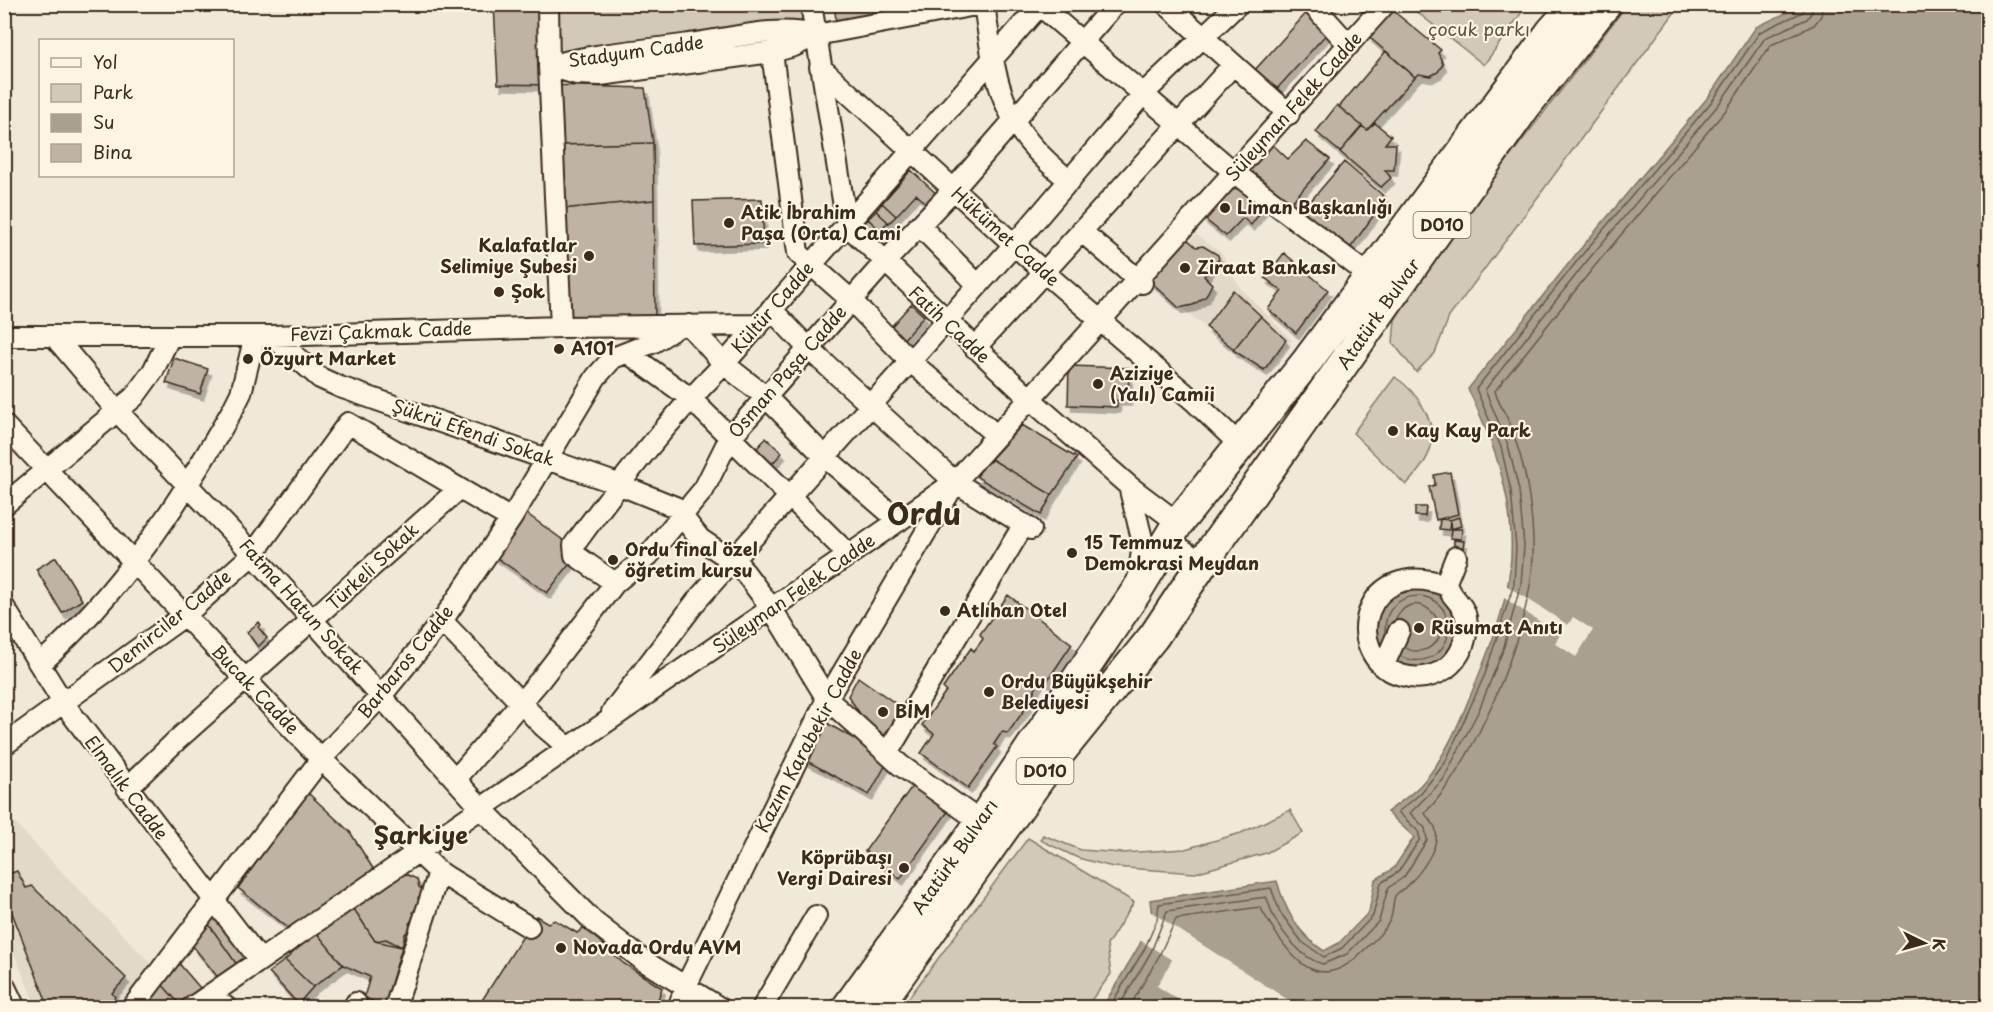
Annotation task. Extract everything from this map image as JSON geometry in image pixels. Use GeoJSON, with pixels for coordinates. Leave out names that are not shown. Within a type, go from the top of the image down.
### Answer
{"type":"FeatureCollection","features":[{"type":"Feature","properties":{"kind":"highway","name":"Atatürk Bulvar"},"geometry":{"type":"LineString","coordinates":[[1159,534],[1240,445],[1308,360],[1552,31],[1576,4]]}},
{"type":"Feature","properties":{"kind":"highway","name":"Atatürk Bulvar"},"geometry":{"type":"LineString","coordinates":[[1220,539],[1524,108],[1606,4]]}},
{"type":"Feature","properties":{"kind":"highway"},"geometry":{"type":"LineString","coordinates":[[1240,445],[1270,469]]}},
{"type":"Feature","properties":{"kind":"highway","name":"Atatürk Bulvarı"},"geometry":{"type":"LineString","coordinates":[[847,1008],[981,822],[1136,592],[1159,534]]}},
{"type":"Feature","properties":{"kind":"highway","name":"Atatürk Bulvarı"},"geometry":{"type":"LineString","coordinates":[[876,1008],[1044,772],[1154,636],[1220,539]]}},
{"type":"Feature","properties":{"kind":"street"},"geometry":{"type":"LineString","coordinates":[[548,4],[561,327]]}},
{"type":"Feature","properties":{"kind":"street"},"geometry":{"type":"LineString","coordinates":[[812,4],[820,67],[847,225]]}},
{"type":"Feature","properties":{"kind":"street"},"geometry":{"type":"LineString","coordinates":[[982,4],[992,60],[1005,108],[1046,160],[1070,181]]}},
{"type":"Feature","properties":{"kind":"street","name":"Stadyum Cadde"},"geometry":{"type":"LineString","coordinates":[[549,66],[576,74],[600,75],[772,52],[795,46],[816,35],[982,4]]}},
{"type":"Feature","properties":{"kind":"street","name":"Osman Paşa Cadde"},"geometry":{"type":"LineString","coordinates":[[456,779],[615,583],[648,556],[704,489],[729,438],[884,262],[953,190],[1115,4]]}},
{"type":"Feature","properties":{"kind":"street"},"geometry":{"type":"LineString","coordinates":[[1166,4],[1289,114]]}},
{"type":"Feature","properties":{"kind":"street"},"geometry":{"type":"LineString","coordinates":[[601,726],[698,598],[1014,245],[1143,94],[1201,36],[1238,4]]}},
{"type":"Feature","properties":{"kind":"street"},"geometry":{"type":"LineString","coordinates":[[1312,4],[1349,45]]}},
{"type":"Feature","properties":{"kind":"street","name":"Süleyman Felek Cadde"},"geometry":{"type":"LineString","coordinates":[[191,1008],[955,482],[1100,321],[1140,282],[1385,4]]}},
{"type":"Feature","properties":{"kind":"street"},"geometry":{"type":"LineString","coordinates":[[1039,5],[1235,173],[1370,276]]}},
{"type":"Feature","properties":{"kind":"street","name":"Kültür Cadde"},"geometry":{"type":"LineString","coordinates":[[615,583],[574,555],[574,545],[618,484],[690,398],[724,364],[1039,5]]}},
{"type":"Feature","properties":{"kind":"street","name":"Stadyum Cadde"},"geometry":{"type":"LineString","coordinates":[[549,66],[588,55],[690,44],[765,32],[795,30],[816,35]]}},
{"type":"Feature","properties":{"kind":"street"},"geometry":{"type":"LineString","coordinates":[[772,52],[798,253],[851,300],[910,361],[996,435]]}},
{"type":"Feature","properties":{"kind":"street"},"geometry":{"type":"LineString","coordinates":[[975,348],[1233,65]]}},
{"type":"Feature","properties":{"kind":"street","name":"Hükümet Cadde"},"geometry":{"type":"LineString","coordinates":[[820,67],[1014,245],[1196,403],[1240,445]]}},
{"type":"Feature","properties":{"kind":"street","name":"Fatih Cadde"},"geometry":{"type":"LineString","coordinates":[[847,225],[945,322],[1129,486],[1159,534]]}},
{"type":"Feature","properties":{"kind":"street"},"geometry":{"type":"LineString","coordinates":[[919,225],[978,285]]}},
{"type":"Feature","properties":{"kind":"street"},"geometry":{"type":"LineString","coordinates":[[1082,231],[1140,282]]}},
{"type":"Feature","properties":{"kind":"street"},"geometry":{"type":"LineString","coordinates":[[771,309],[809,349],[955,482],[1028,527],[894,758]]}},
{"type":"Feature","properties":{"kind":"street","name":"Fevzi Çakmak Cadde"},"geometry":{"type":"LineString","coordinates":[[4,336],[264,336],[561,327],[757,325]]}},
{"type":"Feature","properties":{"kind":"street"},"geometry":{"type":"LineString","coordinates":[[684,326],[724,364],[765,396],[825,457],[899,521]]}},
{"type":"Feature","properties":{"kind":"street","name":"Barbaros Cadde"},"geometry":{"type":"LineString","coordinates":[[132,1008],[214,903],[321,759],[381,696],[442,621],[510,519],[596,377],[613,358],[684,326]]}},
{"type":"Feature","properties":{"kind":"street","name":"Fatma Hatun Sokak"},"geometry":{"type":"LineString","coordinates":[[54,336],[118,412],[253,554],[481,808],[594,922],[644,961],[720,1008]]}},
{"type":"Feature","properties":{"kind":"street"},"geometry":{"type":"LineString","coordinates":[[4,505],[118,412],[144,386],[170,336]]}},
{"type":"Feature","properties":{"kind":"street"},"geometry":{"type":"LineString","coordinates":[[40,664],[94,612],[174,509],[234,409],[264,336]]}},
{"type":"Feature","properties":{"kind":"street","name":"Şükrü Efendi Sokak"},"geometry":{"type":"LineString","coordinates":[[264,336],[321,378],[340,387],[618,484],[685,511]]}},
{"type":"Feature","properties":{"kind":"street"},"geometry":{"type":"LineString","coordinates":[[628,352],[690,398],[849,555]]}},
{"type":"Feature","properties":{"kind":"street","name":"Demirciler Cadde"},"geometry":{"type":"LineString","coordinates":[[4,745],[64,704],[183,615],[253,554],[348,423],[510,519]]}},
{"type":"Feature","properties":{"kind":"street","name":"Bucak Cadde"},"geometry":{"type":"LineString","coordinates":[[4,425],[321,759],[418,852],[440,872],[529,927]]}},
{"type":"Feature","properties":{"kind":"street","name":"Kazım Karabekir Cadde"},"geometry":{"type":"LineString","coordinates":[[678,1008],[686,986],[827,699],[955,482]]}},
{"type":"Feature","properties":{"kind":"street"},"geometry":{"type":"LineString","coordinates":[[1129,486],[1143,543],[1136,592]]}},
{"type":"Feature","properties":{"kind":"street","name":"Türkeli Sokak"},"geometry":{"type":"LineString","coordinates":[[127,788],[459,489]]}},
{"type":"Feature","properties":{"kind":"street"},"geometry":{"type":"LineString","coordinates":[[685,511],[685,520],[700,539],[721,553],[734,558],[772,609],[827,699],[894,758],[981,822]]}},
{"type":"Feature","properties":{"kind":"street"},"geometry":{"type":"LineString","coordinates":[[1447,586],[1456,557]]}},
{"type":"Feature","properties":{"kind":"street"},"geometry":{"type":"LineString","coordinates":[[1408,579],[1431,580],[1447,586],[1466,615],[1463,648],[1452,664],[1436,675],[1422,678],[1409,678],[1385,665],[1367,639],[1366,625],[1375,598],[1397,582],[1408,579]]}},
{"type":"Feature","properties":{"kind":"street","name":"Elmalık Cadde"},"geometry":{"type":"LineString","coordinates":[[4,607],[64,704],[214,903],[260,960]]}},
{"type":"Feature","properties":{"kind":"street"},"geometry":{"type":"LineString","coordinates":[[442,621],[520,702],[569,748]]}},
{"type":"Feature","properties":{"kind":"street"},"geometry":{"type":"LineString","coordinates":[[1385,665],[1399,631]]}},
{"type":"Feature","properties":{"kind":"street"},"geometry":{"type":"LineString","coordinates":[[394,1008],[440,872]]}},
{"type":"Feature","properties":{"kind":"street"},"geometry":{"type":"LineString","coordinates":[[762,1008],[816,916]]}},
{"type":"Feature","properties":{"kind":"street"},"geometry":{"type":"LineString","coordinates":[[4,985],[15,1008]]}},
{"type":"Feature","properties":{"kind":"street"},"geometry":{"type":"LineString","coordinates":[[211,994],[227,1008]]}},
{"type":"Feature","properties":{"kind":"shaded area"},"geometry":{"type":"Polygon","coordinates":[[[1196,234],[1222,254],[1241,289],[1292,340],[1265,373],[1153,286],[1196,234]]]}},
{"type":"Feature","properties":{"kind":"shaded area"},"geometry":{"type":"Polygon","coordinates":[[[4,812],[156,969],[121,1007],[36,1007],[5,931],[4,812]]]}},
{"type":"Feature","properties":{"kind":"green space"},"geometry":{"type":"Polygon","coordinates":[[[811,4],[813,14],[792,26],[549,66],[548,5],[811,4]]]}},
{"type":"Feature","properties":{"kind":"green space","name":"çocuk parkı"},"geometry":{"type":"Polygon","coordinates":[[[1408,5],[1527,5],[1484,65],[1408,5]]]}},
{"type":"Feature","properties":{"kind":"green space"},"geometry":{"type":"Polygon","coordinates":[[[1627,5],[1680,5],[1449,317],[1435,353],[1416,372],[1393,343],[1395,320],[1426,265],[1627,5]]]}},
{"type":"Feature","properties":{"kind":"green space","name":"Kay Kay Park"},"geometry":{"type":"Polygon","coordinates":[[[1395,377],[1418,399],[1424,408],[1431,429],[1432,439],[1428,455],[1420,469],[1406,485],[1353,433],[1395,377]]]}},
{"type":"Feature","properties":{"kind":"green space"},"geometry":{"type":"Polygon","coordinates":[[[1290,810],[1303,833],[1266,853],[1195,873],[1113,867],[1078,858],[1040,840],[1043,835],[1081,850],[1122,853],[1185,849],[1241,833],[1290,810]]]}},
{"type":"Feature","properties":{"kind":"green space"},"geometry":{"type":"Polygon","coordinates":[[[1028,838],[1134,902],[1107,945],[1111,974],[1086,1007],[902,1007],[1028,838]]]}},
{"type":"Feature","properties":{"kind":"water"},"geometry":{"type":"Polygon","coordinates":[[[1988,5],[1988,1007],[1102,1008],[1139,946],[1152,918],[1150,900],[1277,881],[1294,921],[1307,937],[1324,951],[1339,943],[1369,912],[1375,880],[1394,868],[1414,837],[1387,812],[1421,785],[1447,747],[1491,644],[1508,584],[1511,545],[1507,499],[1487,431],[1468,389],[1577,253],[1709,96],[1756,27],[1801,6],[1988,5]]]}},
{"type":"Feature","properties":{"kind":"water"},"geometry":{"type":"Polygon","coordinates":[[[1395,587],[1438,587],[1463,624],[1444,665],[1400,671],[1372,638],[1375,609],[1395,587]]]}},
{"type":"Feature","properties":{"kind":"pier"},"geometry":{"type":"Polygon","coordinates":[[[1504,584],[1568,625],[1573,617],[1593,630],[1576,657],[1555,643],[1560,635],[1501,596],[1504,584]]]}},
{"type":"Feature","properties":{"kind":"pier"},"geometry":{"type":"Polygon","coordinates":[[[1148,910],[1293,1003],[1290,1007],[1190,1007],[1157,986],[1172,960],[1138,939],[1149,917],[1148,910]]]}},
{"type":"Feature","properties":{"kind":"building"},"geometry":{"type":"Polygon","coordinates":[[[494,4],[548,4],[550,85],[498,84],[494,4]]]}},
{"type":"Feature","properties":{"kind":"building"},"geometry":{"type":"Polygon","coordinates":[[[834,4],[891,4],[892,11],[836,20],[834,4]]]}},
{"type":"Feature","properties":{"kind":"building"},"geometry":{"type":"Polygon","coordinates":[[[1310,9],[1330,30],[1275,91],[1253,72],[1310,9]]]}},
{"type":"Feature","properties":{"kind":"building"},"geometry":{"type":"Polygon","coordinates":[[[1392,10],[1441,50],[1438,53],[1443,64],[1438,72],[1430,76],[1419,74],[1415,77],[1368,36],[1392,10]]]}},
{"type":"Feature","properties":{"kind":"building"},"geometry":{"type":"Polygon","coordinates":[[[1386,51],[1415,77],[1367,130],[1339,107],[1386,51]]]}},
{"type":"Feature","properties":{"kind":"building"},"geometry":{"type":"Polygon","coordinates":[[[550,85],[645,88],[653,143],[553,145],[550,85]]]}},
{"type":"Feature","properties":{"kind":"building"},"geometry":{"type":"Polygon","coordinates":[[[1337,105],[1362,126],[1340,152],[1316,132],[1337,105]]]}},
{"type":"Feature","properties":{"kind":"building"},"geometry":{"type":"Polygon","coordinates":[[[1375,123],[1391,136],[1385,144],[1396,144],[1394,170],[1385,170],[1391,178],[1381,187],[1340,152],[1362,126],[1367,130],[1375,123]]]}},
{"type":"Feature","properties":{"kind":"building"},"geometry":{"type":"Polygon","coordinates":[[[1306,141],[1330,159],[1289,205],[1246,170],[1270,142],[1288,159],[1306,141]]]}},
{"type":"Feature","properties":{"kind":"building"},"geometry":{"type":"Polygon","coordinates":[[[653,143],[654,200],[561,209],[558,145],[653,143]]]}},
{"type":"Feature","properties":{"kind":"building"},"geometry":{"type":"Polygon","coordinates":[[[1344,162],[1386,198],[1349,250],[1303,210],[1344,162]]]}},
{"type":"Feature","properties":{"kind":"building"},"geometry":{"type":"Polygon","coordinates":[[[911,170],[941,198],[932,209],[916,194],[896,216],[882,203],[911,170]]]}},
{"type":"Feature","properties":{"kind":"building"},"geometry":{"type":"Polygon","coordinates":[[[1241,188],[1263,209],[1251,225],[1243,218],[1226,236],[1203,218],[1228,191],[1241,188]]]}},
{"type":"Feature","properties":{"kind":"building","name":"Atik İbrahim Paşa (Orta) Cami"},"geometry":{"type":"Polygon","coordinates":[[[762,199],[764,244],[695,246],[693,201],[762,199]]]}},
{"type":"Feature","properties":{"kind":"building"},"geometry":{"type":"Polygon","coordinates":[[[654,200],[655,326],[561,327],[561,209],[654,200]]]}},
{"type":"Feature","properties":{"kind":"building"},"geometry":{"type":"Polygon","coordinates":[[[882,203],[896,216],[889,223],[876,211],[882,203]]]}},
{"type":"Feature","properties":{"kind":"building"},"geometry":{"type":"Polygon","coordinates":[[[876,211],[888,222],[880,230],[868,219],[876,211]]]}},
{"type":"Feature","properties":{"kind":"building"},"geometry":{"type":"Polygon","coordinates":[[[868,219],[880,230],[867,243],[856,233],[868,219]]]}},
{"type":"Feature","properties":{"kind":"building","name":"Ziraat Bankası"},"geometry":{"type":"Polygon","coordinates":[[[1186,238],[1196,247],[1203,246],[1218,255],[1219,259],[1204,276],[1212,284],[1206,296],[1193,305],[1179,308],[1147,278],[1186,238]]]}},
{"type":"Feature","properties":{"kind":"building"},"geometry":{"type":"Polygon","coordinates":[[[1284,253],[1328,290],[1296,333],[1268,309],[1282,291],[1265,278],[1284,253]]]}},
{"type":"Feature","properties":{"kind":"building"},"geometry":{"type":"Polygon","coordinates":[[[1233,290],[1261,316],[1234,349],[1206,327],[1233,290]]]}},
{"type":"Feature","properties":{"kind":"building"},"geometry":{"type":"Polygon","coordinates":[[[911,304],[924,316],[903,340],[890,328],[911,304]]]}},
{"type":"Feature","properties":{"kind":"building"},"geometry":{"type":"Polygon","coordinates":[[[1261,316],[1286,340],[1264,370],[1233,350],[1261,316]]]}},
{"type":"Feature","properties":{"kind":"building"},"geometry":{"type":"Polygon","coordinates":[[[174,358],[208,369],[200,394],[166,383],[174,358]]]}},
{"type":"Feature","properties":{"kind":"building","name":"Aziziye (Yalı) Camii"},"geometry":{"type":"Polygon","coordinates":[[[1069,366],[1129,368],[1128,400],[1117,400],[1117,407],[1068,405],[1069,366]]]}},
{"type":"Feature","properties":{"kind":"building"},"geometry":{"type":"Polygon","coordinates":[[[1022,425],[1077,458],[1052,495],[991,459],[1022,425]]]}},
{"type":"Feature","properties":{"kind":"building"},"geometry":{"type":"Polygon","coordinates":[[[766,438],[782,453],[767,469],[752,454],[766,438]]]}},
{"type":"Feature","properties":{"kind":"building"},"geometry":{"type":"Polygon","coordinates":[[[991,459],[1052,495],[1041,515],[977,477],[985,462],[990,462],[991,459]]]}},
{"type":"Feature","properties":{"kind":"building"},"geometry":{"type":"Polygon","coordinates":[[[1450,472],[1458,514],[1436,520],[1429,487],[1435,485],[1434,475],[1450,472]]]}},
{"type":"Feature","properties":{"kind":"building"},"geometry":{"type":"Polygon","coordinates":[[[1415,507],[1426,507],[1425,516],[1415,516],[1415,507]]]}},
{"type":"Feature","properties":{"kind":"building"},"geometry":{"type":"Polygon","coordinates":[[[523,511],[567,543],[572,561],[547,593],[493,555],[523,511]]]}},
{"type":"Feature","properties":{"kind":"building"},"geometry":{"type":"Polygon","coordinates":[[[1459,517],[1461,526],[1451,529],[1450,520],[1459,517]]]}},
{"type":"Feature","properties":{"kind":"building"},"geometry":{"type":"Polygon","coordinates":[[[1440,519],[1450,520],[1449,530],[1439,529],[1440,519]]]}},
{"type":"Feature","properties":{"kind":"building"},"geometry":{"type":"Polygon","coordinates":[[[1451,529],[1462,529],[1461,539],[1450,538],[1451,529]]]}},
{"type":"Feature","properties":{"kind":"building"},"geometry":{"type":"Polygon","coordinates":[[[1454,540],[1464,541],[1463,548],[1454,548],[1454,540]]]}},
{"type":"Feature","properties":{"kind":"building"},"geometry":{"type":"Polygon","coordinates":[[[56,557],[82,600],[62,613],[36,569],[56,557]]]}},
{"type":"Feature","properties":{"kind":"building","name":"Ordu Büyükşehir Belediyesi"},"geometry":{"type":"Polygon","coordinates":[[[1008,595],[1072,644],[1047,681],[1041,679],[1033,693],[1035,695],[1008,733],[1002,732],[994,744],[997,747],[968,788],[921,753],[934,734],[922,725],[946,691],[943,688],[971,648],[974,651],[983,639],[980,634],[1008,595]]]}},
{"type":"Feature","properties":{"kind":"building"},"geometry":{"type":"Polygon","coordinates":[[[259,622],[261,625],[258,627],[267,638],[258,647],[247,632],[259,622]]]}},
{"type":"Feature","properties":{"kind":"building"},"geometry":{"type":"Polygon","coordinates":[[[858,677],[902,708],[887,737],[867,724],[848,696],[858,677]]]}},
{"type":"Feature","properties":{"kind":"building"},"geometry":{"type":"Polygon","coordinates":[[[825,722],[889,759],[869,795],[805,760],[825,722]]]}},
{"type":"Feature","properties":{"kind":"building"},"geometry":{"type":"Polygon","coordinates":[[[913,785],[949,810],[900,879],[865,851],[913,785]]]}},
{"type":"Feature","properties":{"kind":"building"},"geometry":{"type":"Polygon","coordinates":[[[307,792],[350,832],[379,878],[297,935],[238,888],[307,792]]]}},
{"type":"Feature","properties":{"kind":"building"},"geometry":{"type":"Polygon","coordinates":[[[17,871],[26,888],[32,886],[126,978],[112,993],[115,997],[107,1008],[49,1008],[4,892],[4,876],[17,871]]]}},
{"type":"Feature","properties":{"kind":"building"},"geometry":{"type":"Polygon","coordinates":[[[401,872],[417,879],[419,887],[424,890],[418,898],[421,902],[413,912],[415,915],[409,924],[411,927],[405,934],[402,947],[386,939],[375,941],[354,909],[368,895],[372,897],[378,887],[383,888],[390,880],[393,882],[401,872]]]}},
{"type":"Feature","properties":{"kind":"building"},"geometry":{"type":"Polygon","coordinates":[[[354,909],[375,941],[402,947],[384,1007],[364,997],[370,977],[343,965],[316,932],[354,909]]]}},
{"type":"Feature","properties":{"kind":"building"},"geometry":{"type":"Polygon","coordinates":[[[220,911],[260,960],[242,972],[208,923],[220,911]]]}},
{"type":"Feature","properties":{"kind":"building","name":"Novada Ordu AVM"},"geometry":{"type":"Polygon","coordinates":[[[536,916],[548,923],[555,920],[577,933],[584,927],[623,963],[662,988],[655,1008],[477,1008],[536,916]]]}},
{"type":"Feature","properties":{"kind":"building"},"geometry":{"type":"Polygon","coordinates":[[[208,923],[242,972],[224,985],[192,945],[208,923]]]}},
{"type":"Feature","properties":{"kind":"building"},"geometry":{"type":"Polygon","coordinates":[[[316,932],[343,965],[313,987],[285,960],[316,932]]]}},
{"type":"Feature","properties":{"kind":"building"},"geometry":{"type":"Polygon","coordinates":[[[176,960],[207,996],[183,1008],[160,982],[176,960]]]}},
{"type":"Feature","properties":{"kind":"building"},"geometry":{"type":"Polygon","coordinates":[[[285,960],[313,987],[298,1004],[269,972],[285,960]]]}},
{"type":"Feature","properties":{"kind":"building"},"geometry":{"type":"Polygon","coordinates":[[[160,982],[183,1008],[150,1008],[144,1002],[160,982]]]}},
{"type":"Feature","properties":{"kind":"place","name":"Liman Başkanlığı"},"geometry":{"type":"Point","coordinates":[1225,208]}},
{"type":"Feature","properties":{"kind":"place","name":"Atik İbrahim Paşa (Orta) Cami"},"geometry":{"type":"Point","coordinates":[729,223]}},
{"type":"Feature","properties":{"kind":"place","name":"Kalafatlar Selimiye Şubesi"},"geometry":{"type":"Point","coordinates":[589,256]}},
{"type":"Feature","properties":{"kind":"place","name":"Ziraat Bankası"},"geometry":{"type":"Point","coordinates":[1185,268]}},
{"type":"Feature","properties":{"kind":"place","name":"Şok"},"geometry":{"type":"Point","coordinates":[499,292]}},
{"type":"Feature","properties":{"kind":"place","name":"A101"},"geometry":{"type":"Point","coordinates":[559,349]}},
{"type":"Feature","properties":{"kind":"place","name":"Özyurt Market"},"geometry":{"type":"Point","coordinates":[248,359]}},
{"type":"Feature","properties":{"kind":"place","name":"Aziziye (Yalı) Camii"},"geometry":{"type":"Point","coordinates":[1098,384]}},
{"type":"Feature","properties":{"kind":"place","name":"Kay Kay Park"},"geometry":{"type":"Point","coordinates":[1393,431]}},
{"type":"Feature","properties":{"kind":"place","name":"15 Temmuz Demokrasi Meydan"},"geometry":{"type":"Point","coordinates":[1072,553]}},
{"type":"Feature","properties":{"kind":"place","name":"Ordu final özel öğretim kursu"},"geometry":{"type":"Point","coordinates":[613,560]}},
{"type":"Feature","properties":{"kind":"place","name":"Atlıhan Otel"},"geometry":{"type":"Point","coordinates":[945,611]}},
{"type":"Feature","properties":{"kind":"place","name":"Rüsumat Anıtı"},"geometry":{"type":"Point","coordinates":[1419,628]}},
{"type":"Feature","properties":{"kind":"place","name":"Ordu Büyükşehir Belediyesi"},"geometry":{"type":"Point","coordinates":[989,692]}},
{"type":"Feature","properties":{"kind":"place","name":"BİM"},"geometry":{"type":"Point","coordinates":[883,712]}},
{"type":"Feature","properties":{"kind":"place","name":"Köprübaşı Vergi Dairesi"},"geometry":{"type":"Point","coordinates":[904,868]}},
{"type":"Feature","properties":{"kind":"place","name":"Novada Ordu AVM"},"geometry":{"type":"Point","coordinates":[561,948]}},
{"type":"Feature","properties":{"kind":"district","name":"Ordu"},"geometry":{"type":"Point","coordinates":[924,515]}},
{"type":"Feature","properties":{"kind":"district","name":"Şarkiye"},"geometry":{"type":"Point","coordinates":[421,836]}}]}
